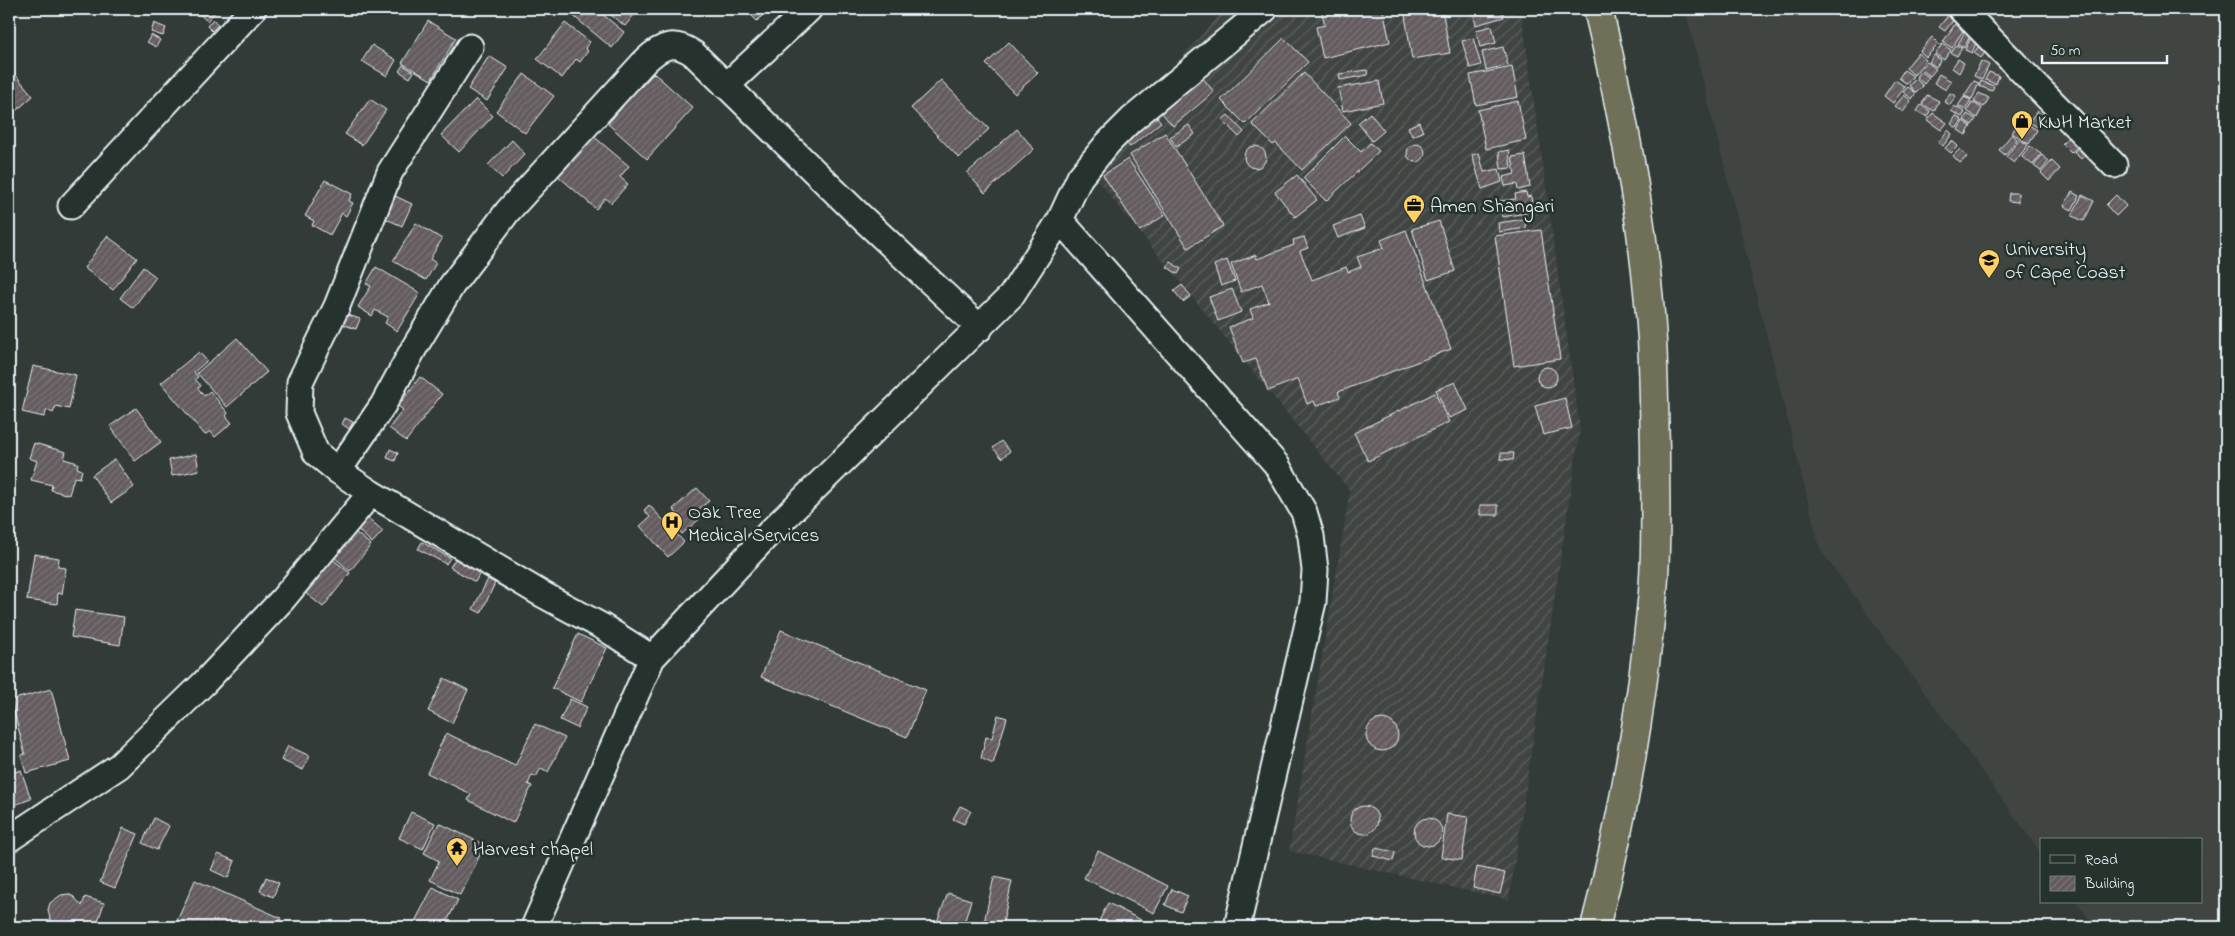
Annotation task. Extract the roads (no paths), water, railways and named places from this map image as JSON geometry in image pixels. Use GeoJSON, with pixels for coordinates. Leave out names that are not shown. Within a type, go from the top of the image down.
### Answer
{"type":"FeatureCollection","features":[{"type":"Feature","properties":{"kind":"highway"},"geometry":{"type":"LineString","coordinates":[[1594,927],[1624,792],[1640,694],[1653,590],[1656,516],[1652,340],[1643,245],[1627,147],[1598,9]]}},
{"type":"Feature","properties":{"kind":"street"},"geometry":{"type":"LineString","coordinates":[[71,206],[253,9]]}},
{"type":"Feature","properties":{"kind":"street"},"geometry":{"type":"LineString","coordinates":[[726,86],[809,9]]}},
{"type":"Feature","properties":{"kind":"street"},"geometry":{"type":"LineString","coordinates":[[534,927],[652,658],[770,532],[1011,296],[1060,220],[1080,177],[1108,143],[1130,120],[1265,9]]}},
{"type":"Feature","properties":{"kind":"street"},"geometry":{"type":"LineString","coordinates":[[1962,9],[2114,165]]}},
{"type":"Feature","properties":{"kind":"street"},"geometry":{"type":"LineString","coordinates":[[338,470],[383,405],[414,348],[452,285],[508,211],[645,61],[657,49],[669,46],[684,47],[980,328]]}},
{"type":"Feature","properties":{"kind":"street"},"geometry":{"type":"LineString","coordinates":[[470,47],[390,172],[337,306],[300,382],[299,413],[316,453],[371,493],[540,593],[603,627],[652,658]]}},
{"type":"Feature","properties":{"kind":"street"},"geometry":{"type":"LineString","coordinates":[[1060,220],[1276,464],[1304,512],[1311,536],[1315,570],[1313,602],[1237,927]]}},
{"type":"Feature","properties":{"kind":"street"},"geometry":{"type":"LineString","coordinates":[[9,839],[15,837],[119,766],[204,683],[282,600],[371,493]]}},
{"type":"Feature","properties":{"kind":"place","name":"KNH Market"},"geometry":{"type":"Point","coordinates":[2022,140]}},
{"type":"Feature","properties":{"kind":"place","name":"Amen Shangari"},"geometry":{"type":"Point","coordinates":[1414,224]}},
{"type":"Feature","properties":{"kind":"place","name":"University of Cape Coast"},"geometry":{"type":"Point","coordinates":[1989,279]}},
{"type":"Feature","properties":{"kind":"place","name":"Oak Tree Medical Services"},"geometry":{"type":"Point","coordinates":[672,541]}},
{"type":"Feature","properties":{"kind":"place","name":"Harvest chapel"},"geometry":{"type":"Point","coordinates":[457,867]}}]}
